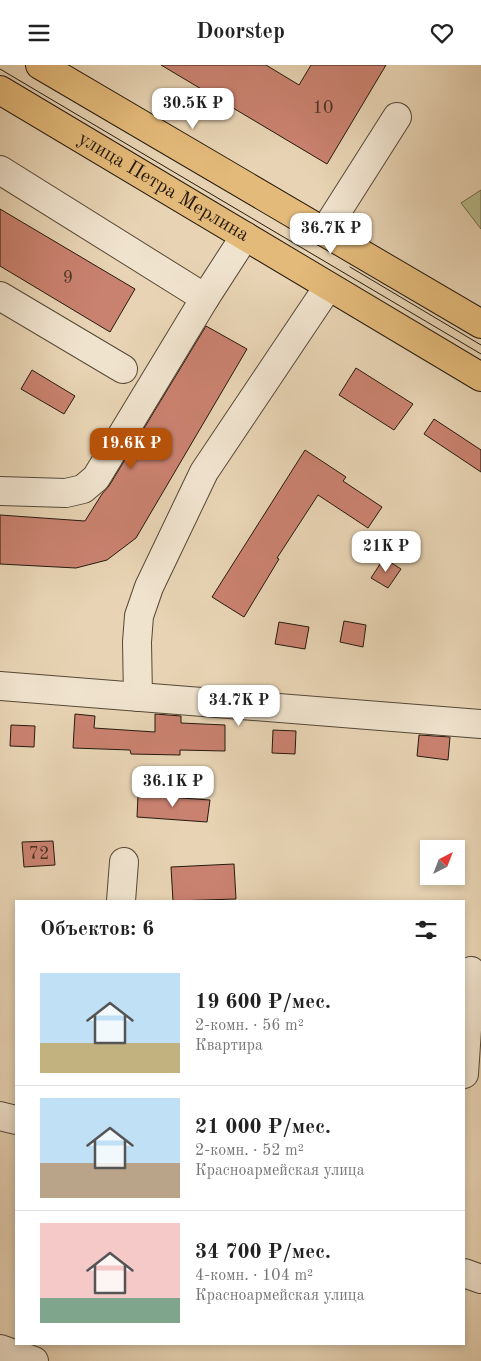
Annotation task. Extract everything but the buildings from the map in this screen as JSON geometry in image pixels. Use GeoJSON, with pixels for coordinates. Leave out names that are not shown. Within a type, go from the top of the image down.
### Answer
{"type":"FeatureCollection","features":[{"type":"Feature","properties":{"kind":"main road"},"geometry":{"type":"LineString","coordinates":[[40,65],[481,324]]}},
{"type":"Feature","properties":{"kind":"main road","name":"улица Петра Мерлина"},"geometry":{"type":"LineString","coordinates":[[0,90],[481,377]]}},
{"type":"Feature","properties":{"kind":"main road"},"geometry":{"type":"LineString","coordinates":[[328,287],[363,255]]}},
{"type":"Feature","properties":{"kind":"street"},"geometry":{"type":"LineString","coordinates":[[324,232],[397,117]]}},
{"type":"Feature","properties":{"kind":"street"},"geometry":{"type":"LineString","coordinates":[[0,170],[205,298]]}},
{"type":"Feature","properties":{"kind":"street"},"geometry":{"type":"LineString","coordinates":[[0,491],[66,493],[83,489],[96,478],[244,236]]}},
{"type":"Feature","properties":{"kind":"street"},"geometry":{"type":"LineString","coordinates":[[138,697],[137,642],[140,616],[149,587],[204,472],[328,287]]}},
{"type":"Feature","properties":{"kind":"street"},"geometry":{"type":"LineString","coordinates":[[0,296],[123,369]]}},
{"type":"Feature","properties":{"kind":"street"},"geometry":{"type":"LineString","coordinates":[[0,686],[481,724]]}},
{"type":"Feature","properties":{"kind":"street"},"geometry":{"type":"LineString","coordinates":[[121,900],[124,863]]}},
{"type":"Feature","properties":{"kind":"street"},"geometry":{"type":"LineString","coordinates":[[465,1059],[471,971]]}},
{"type":"Feature","properties":{"kind":"street"},"geometry":{"type":"LineString","coordinates":[[0,1116],[15,1119]]}},
{"type":"Feature","properties":{"kind":"street"},"geometry":{"type":"LineString","coordinates":[[465,1273],[481,1279]]}},
{"type":"Feature","properties":{"kind":"street"},"geometry":{"type":"LineString","coordinates":[[0,1349],[34,1361]]}},
{"type":"Feature","properties":{"kind":"green space"},"geometry":{"type":"Polygon","coordinates":[[[481,190],[481,229],[461,203],[481,190]]]}},
{"type":"Feature","properties":{"kind":"tram line"},"geometry":{"type":"LineString","coordinates":[[0,69],[481,354]]}},
{"type":"Feature","properties":{"kind":"tram line"},"geometry":{"type":"LineString","coordinates":[[350,267],[481,345]]}}]}
